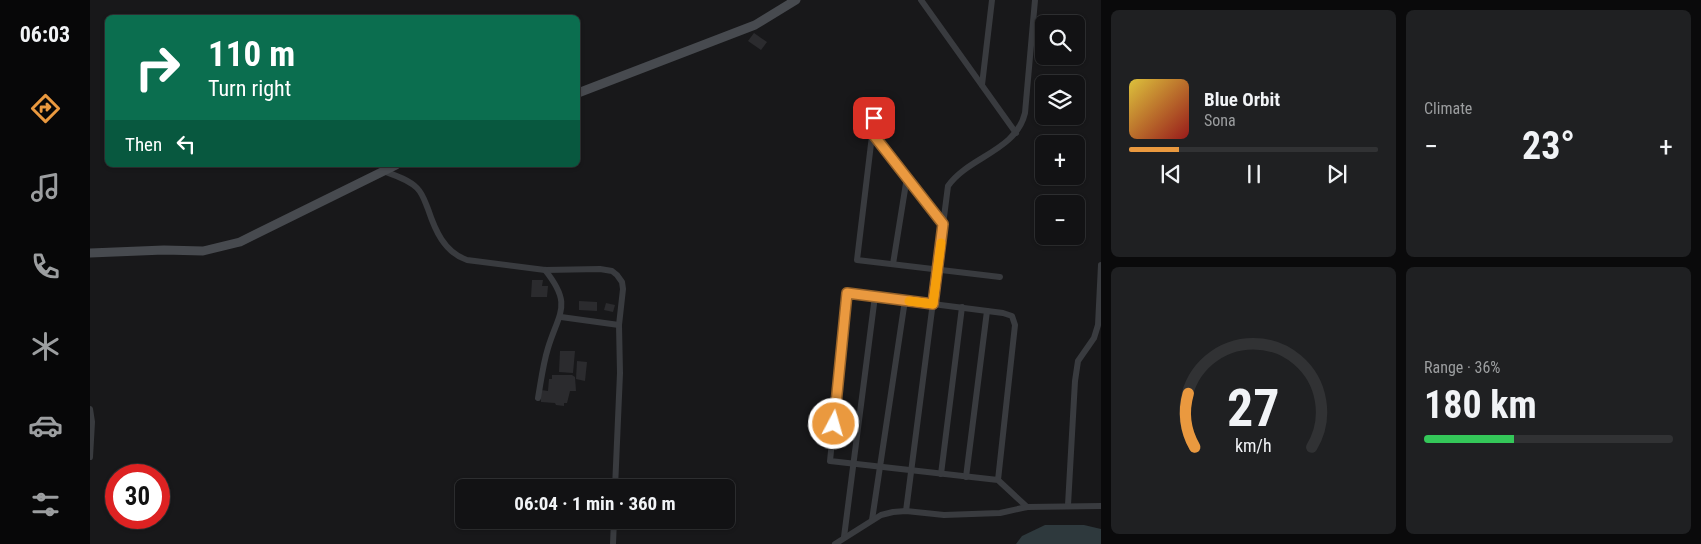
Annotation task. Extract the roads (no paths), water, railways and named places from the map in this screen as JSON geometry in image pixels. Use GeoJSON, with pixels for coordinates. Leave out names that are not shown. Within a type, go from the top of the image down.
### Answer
{"type":"FeatureCollection","features":[{"type":"Feature","properties":{"kind":"street"},"geometry":{"type":"LineString","coordinates":[[580,92],[755,25],[796,0]]}},
{"type":"Feature","properties":{"kind":"street"},"geometry":{"type":"LineString","coordinates":[[921,0],[1016,133]]}},
{"type":"Feature","properties":{"kind":"street"},"geometry":{"type":"LineString","coordinates":[[982,85],[992,0]]}},
{"type":"Feature","properties":{"kind":"street"},"geometry":{"type":"LineString","coordinates":[[906,511],[948,186],[955,176],[992,152],[1016,133],[1023,123],[1035,0]]}},
{"type":"Feature","properties":{"kind":"street"},"geometry":{"type":"LineString","coordinates":[[874,118],[857,260],[1000,277]]}},
{"type":"Feature","properties":{"kind":"street"},"geometry":{"type":"LineString","coordinates":[[872,133],[943,224]]}},
{"type":"Feature","properties":{"kind":"street"},"geometry":{"type":"LineString","coordinates":[[90,253],[164,250],[203,251],[240,242],[391,167]]}},
{"type":"Feature","properties":{"kind":"street"},"geometry":{"type":"LineString","coordinates":[[382,171],[411,183],[418,189],[435,230],[446,246],[460,257],[467,260],[545,270],[600,269],[612,271],[618,276],[622,282],[623,289],[619,325],[620,372],[615,479]]}},
{"type":"Feature","properties":{"kind":"street"},"geometry":{"type":"LineString","coordinates":[[893,264],[907,178]]}},
{"type":"Feature","properties":{"kind":"street"},"geometry":{"type":"LineString","coordinates":[[1068,505],[1075,381],[1078,362],[1094,338],[1098,325],[1101,265]]}},
{"type":"Feature","properties":{"kind":"street"},"geometry":{"type":"LineString","coordinates":[[538,398],[548,348],[561,317],[562,304],[560,294],[554,282],[545,270]]}},
{"type":"Feature","properties":{"kind":"street"},"geometry":{"type":"LineString","coordinates":[[998,480],[1015,320],[1008,314],[987,310],[847,293],[830,461],[998,480],[1027,507]]}},
{"type":"Feature","properties":{"kind":"street"},"geometry":{"type":"LineString","coordinates":[[844,537],[875,296]]}},
{"type":"Feature","properties":{"kind":"street"},"geometry":{"type":"LineString","coordinates":[[872,520],[905,300]]}},
{"type":"Feature","properties":{"kind":"street"},"geometry":{"type":"LineString","coordinates":[[941,474],[962,307]]}},
{"type":"Feature","properties":{"kind":"street"},"geometry":{"type":"LineString","coordinates":[[966,477],[987,310]]}},
{"type":"Feature","properties":{"kind":"street"},"geometry":{"type":"LineString","coordinates":[[561,317],[619,325]]}},
{"type":"Feature","properties":{"kind":"street"},"geometry":{"type":"LineString","coordinates":[[90,409],[92,422],[90,456]]}},
{"type":"Feature","properties":{"kind":"street"},"geometry":{"type":"LineString","coordinates":[[836,544],[844,537],[881,515],[906,511],[944,515],[1000,513],[1027,507],[1101,506]]}},
{"type":"Feature","properties":{"kind":"street"},"geometry":{"type":"LineString","coordinates":[[613,544],[614,529]]}}]}
